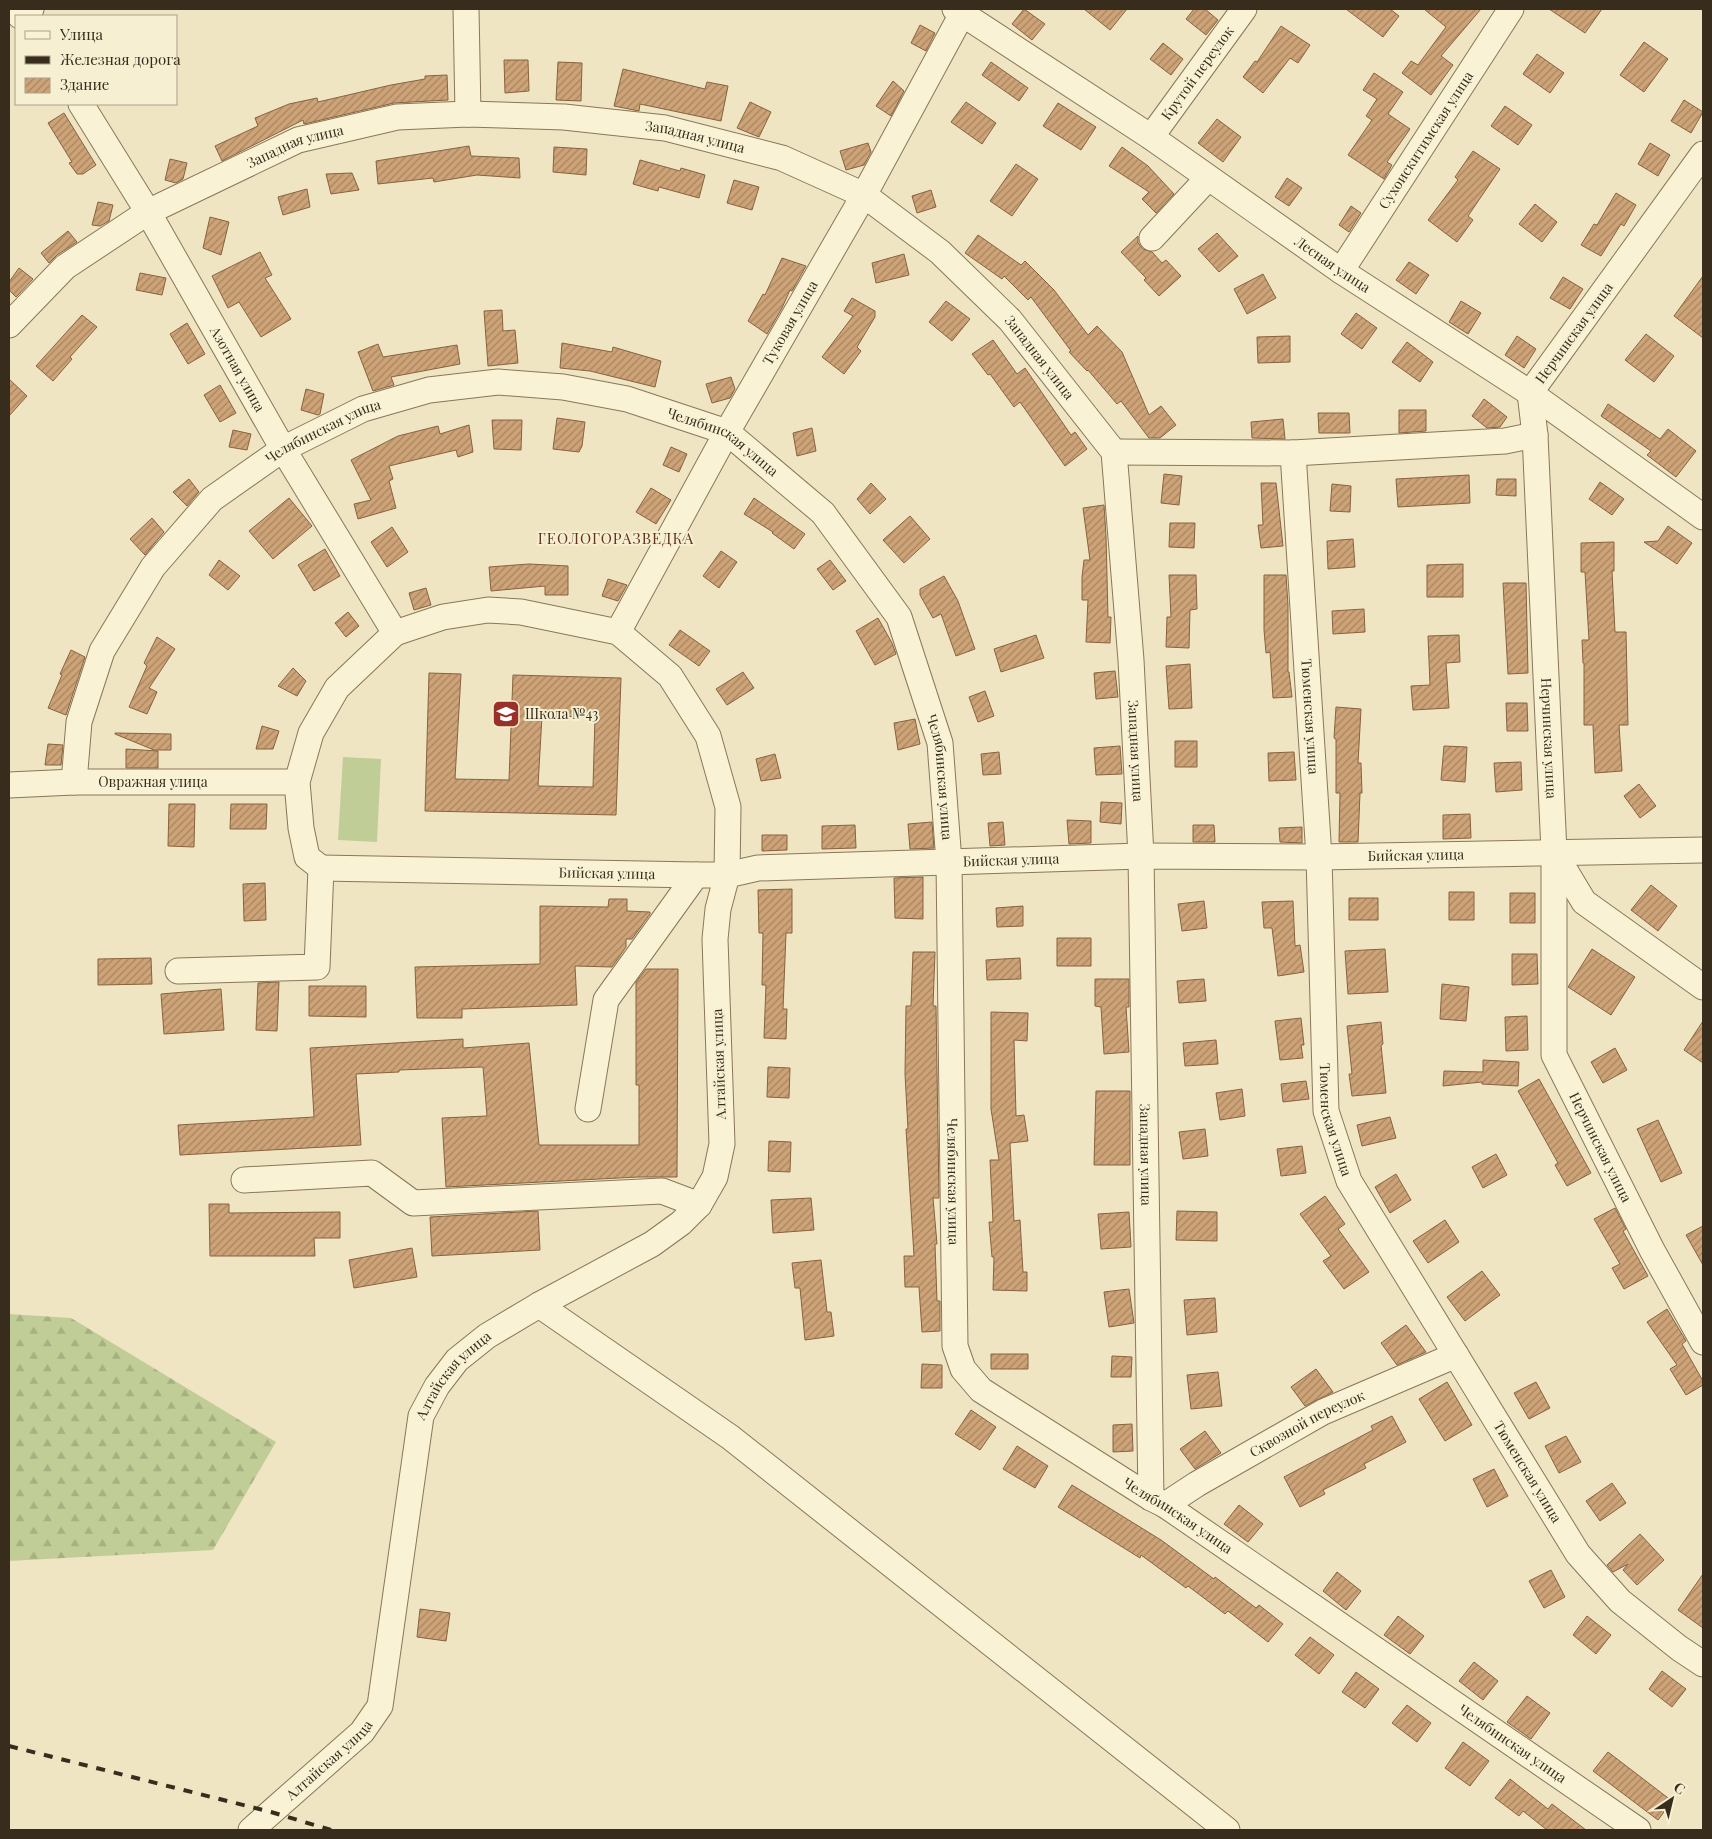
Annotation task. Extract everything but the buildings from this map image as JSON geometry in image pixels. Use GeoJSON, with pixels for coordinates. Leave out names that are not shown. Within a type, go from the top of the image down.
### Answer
{"type":"FeatureCollection","features":[{"type":"Feature","properties":{"kind":"street"},"geometry":{"type":"LineString","coordinates":[[466,9],[468,114]]}},
{"type":"Feature","properties":{"kind":"street","name":"Крутой переулок"},"geometry":{"type":"LineString","coordinates":[[1151,137],[1244,9]]}},
{"type":"Feature","properties":{"kind":"street","name":"Сухоискитимская улица"},"geometry":{"type":"LineString","coordinates":[[1341,271],[1512,9]]}},
{"type":"Feature","properties":{"kind":"street","name":"Лесная улица"},"geometry":{"type":"LineString","coordinates":[[958,11],[1151,137],[1341,271],[1530,393],[1703,517]]}},
{"type":"Feature","properties":{"kind":"street","name":"Туковая улица"},"geometry":{"type":"LineString","coordinates":[[618,632],[727,432],[864,195],[958,11]]}},
{"type":"Feature","properties":{"kind":"street","name":"Азотная улица"},"geometry":{"type":"LineString","coordinates":[[83,105],[148,212],[283,448],[395,634]]}},
{"type":"Feature","properties":{"kind":"street","name":"Западная улица"},"geometry":{"type":"LineString","coordinates":[[9,325],[65,268],[148,212],[298,140],[397,116],[468,114],[564,118],[664,128],[782,158],[864,195],[940,252],[1010,320],[1114,452],[1131,660],[1141,856],[1158,1502]]}},
{"type":"Feature","properties":{"kind":"street","name":"Нерчинская улица"},"geometry":{"type":"LineString","coordinates":[[1703,154],[1530,393],[1535,435],[1554,852],[1554,1055],[1652,1250],[1703,1342]]}},
{"type":"Feature","properties":{"kind":"street"},"geometry":{"type":"LineString","coordinates":[[1152,238],[1208,178]]}},
{"type":"Feature","properties":{"kind":"street","name":"Челябинская улица"},"geometry":{"type":"LineString","coordinates":[[74,782],[79,722],[102,651],[153,567],[212,499],[283,448],[363,409],[429,390],[498,382],[562,387],[627,400],[727,432],[823,513],[899,617],[940,743],[949,862],[956,1346],[963,1369],[981,1390],[1158,1502],[1638,1830]]}},
{"type":"Feature","properties":{"kind":"street"},"geometry":{"type":"LineString","coordinates":[[1114,452],[1293,453],[1505,441],[1535,435]]}},
{"type":"Feature","properties":{"kind":"street","name":"Тюменская улица"},"geometry":{"type":"LineString","coordinates":[[1293,453],[1319,857],[1326,1111],[1350,1181],[1578,1554],[1620,1601],[1679,1648],[1703,1664]]}},
{"type":"Feature","properties":{"kind":"street","name":"Алтайская улица"},"geometry":{"type":"LineString","coordinates":[[251,1830],[362,1732],[380,1706],[421,1416],[437,1386],[457,1360],[487,1336],[539,1305],[652,1244],[682,1223],[699,1205],[715,1177],[722,1144],[715,939],[718,909],[726,875],[728,807],[708,736],[670,676],[618,632],[521,612],[488,610],[443,617],[395,634],[337,688],[311,733],[297,782],[300,828],[307,857],[321,868]]}},
{"type":"Feature","properties":{"kind":"street","name":"Овражная улица"},"geometry":{"type":"LineString","coordinates":[[9,785],[74,782],[297,782]]}},
{"type":"Feature","properties":{"kind":"street","name":"Бийская улица"},"geometry":{"type":"LineString","coordinates":[[321,868],[726,875],[758,868],[1141,856],[1319,857],[1703,850]]}},
{"type":"Feature","properties":{"kind":"street"},"geometry":{"type":"LineString","coordinates":[[1554,852],[1584,902],[1703,987]]}},
{"type":"Feature","properties":{"kind":"street"},"geometry":{"type":"LineString","coordinates":[[178,971],[317,967],[321,868]]}},
{"type":"Feature","properties":{"kind":"street"},"geometry":{"type":"LineString","coordinates":[[588,1109],[606,1000],[696,875]]}},
{"type":"Feature","properties":{"kind":"street"},"geometry":{"type":"LineString","coordinates":[[244,1180],[372,1173],[413,1203],[662,1191],[699,1205]]}},
{"type":"Feature","properties":{"kind":"street"},"geometry":{"type":"LineString","coordinates":[[539,1305],[730,1437],[1227,1830]]}},
{"type":"Feature","properties":{"kind":"street","name":"Сквозной переулок"},"geometry":{"type":"LineString","coordinates":[[1158,1502],[1197,1484],[1322,1412],[1456,1355]]}},
{"type":"Feature","properties":{"kind":"green space"},"geometry":{"type":"Polygon","coordinates":[[[343,757],[381,759],[377,842],[338,840],[343,757]]]}},
{"type":"Feature","properties":{"kind":"green space"},"geometry":{"type":"Polygon","coordinates":[[[9,1314],[71,1318],[276,1442],[213,1550],[9,1561],[9,1314]]]}},
{"type":"Feature","properties":{"kind":"railway"},"geometry":{"type":"LineString","coordinates":[[9,1746],[271,1812],[331,1830]]}},
{"type":"Feature","properties":{"kind":"place","name":"Школа №43"},"geometry":{"type":"Point","coordinates":[506,714]}},
{"type":"Feature","properties":{"kind":"district","name":"ГЕОЛОГОРАЗВЕДКА"},"geometry":{"type":"Point","coordinates":[616,539]}}]}
